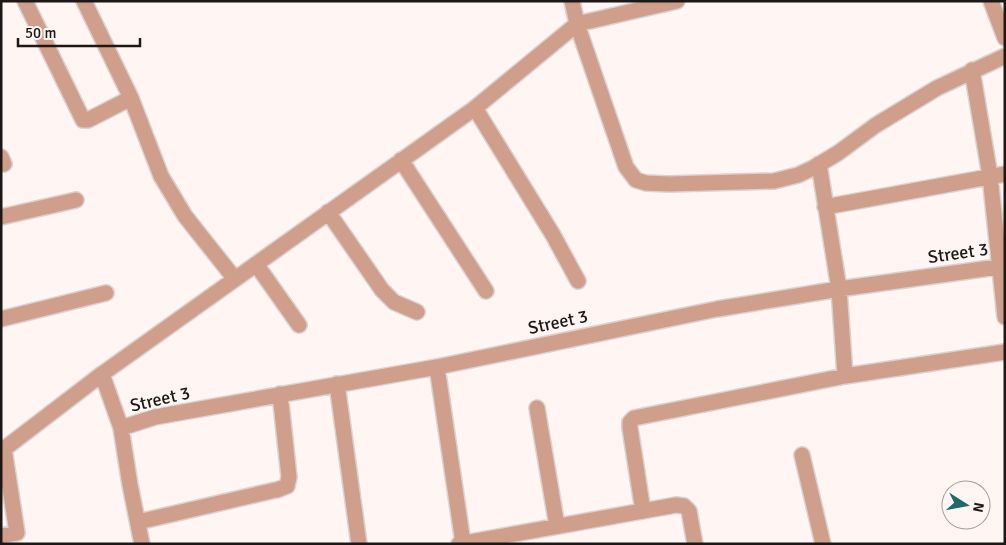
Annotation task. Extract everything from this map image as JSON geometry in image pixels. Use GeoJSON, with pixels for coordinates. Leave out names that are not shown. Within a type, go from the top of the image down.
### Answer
{"type":"FeatureCollection","features":[{"type":"Feature","properties":{"kind":"street"},"geometry":{"type":"LineString","coordinates":[[25,1],[83,120],[88,120],[131,98]]}},
{"type":"Feature","properties":{"kind":"street"},"geometry":{"type":"LineString","coordinates":[[84,1],[131,98],[161,176],[185,216],[235,279]]}},
{"type":"Feature","properties":{"kind":"street"},"geometry":{"type":"LineString","coordinates":[[572,1],[626,168],[636,180],[646,183],[774,181],[798,175],[838,153],[876,125],[937,88],[1005,56]]}},
{"type":"Feature","properties":{"kind":"street"},"geometry":{"type":"LineString","coordinates":[[1,536],[18,538],[3,446],[475,108],[578,24],[677,1]]}},
{"type":"Feature","properties":{"kind":"street"},"geometry":{"type":"LineString","coordinates":[[991,1],[1005,38]]}},
{"type":"Feature","properties":{"kind":"street"},"geometry":{"type":"LineString","coordinates":[[972,70],[997,175],[1005,317]]}},
{"type":"Feature","properties":{"kind":"street"},"geometry":{"type":"LineString","coordinates":[[475,108],[553,235],[578,281]]}},
{"type":"Feature","properties":{"kind":"street"},"geometry":{"type":"LineString","coordinates":[[401,160],[486,291]]}},
{"type":"Feature","properties":{"kind":"street"},"geometry":{"type":"LineString","coordinates":[[819,164],[839,289],[845,376]]}},
{"type":"Feature","properties":{"kind":"street"},"geometry":{"type":"LineString","coordinates":[[825,207],[997,175]]}},
{"type":"Feature","properties":{"kind":"street"},"geometry":{"type":"LineString","coordinates":[[1,218],[76,200]]}},
{"type":"Feature","properties":{"kind":"street"},"geometry":{"type":"LineString","coordinates":[[328,212],[382,290],[394,302],[417,312]]}},
{"type":"Feature","properties":{"kind":"street"},"geometry":{"type":"LineString","coordinates":[[256,264],[299,325]]}},
{"type":"Feature","properties":{"kind":"street","name":"Street 3"},"geometry":{"type":"LineString","coordinates":[[120,428],[155,417],[437,366],[717,308],[1002,266]]}},
{"type":"Feature","properties":{"kind":"street"},"geometry":{"type":"LineString","coordinates":[[1,319],[106,293]]}},
{"type":"Feature","properties":{"kind":"street"},"geometry":{"type":"LineString","coordinates":[[644,511],[630,428],[630,422],[634,418],[845,376],[1005,352]]}},
{"type":"Feature","properties":{"kind":"street"},"geometry":{"type":"LineString","coordinates":[[437,366],[461,543],[676,505],[684,506],[689,510],[695,544]]}},
{"type":"Feature","properties":{"kind":"street"},"geometry":{"type":"LineString","coordinates":[[102,374],[120,428],[142,544]]}},
{"type":"Feature","properties":{"kind":"street"},"geometry":{"type":"LineString","coordinates":[[337,384],[359,544]]}},
{"type":"Feature","properties":{"kind":"street"},"geometry":{"type":"LineString","coordinates":[[138,522],[287,486],[289,477],[280,394]]}},
{"type":"Feature","properties":{"kind":"street"},"geometry":{"type":"LineString","coordinates":[[537,408],[557,526]]}},
{"type":"Feature","properties":{"kind":"street"},"geometry":{"type":"LineString","coordinates":[[802,455],[823,544]]}}]}
